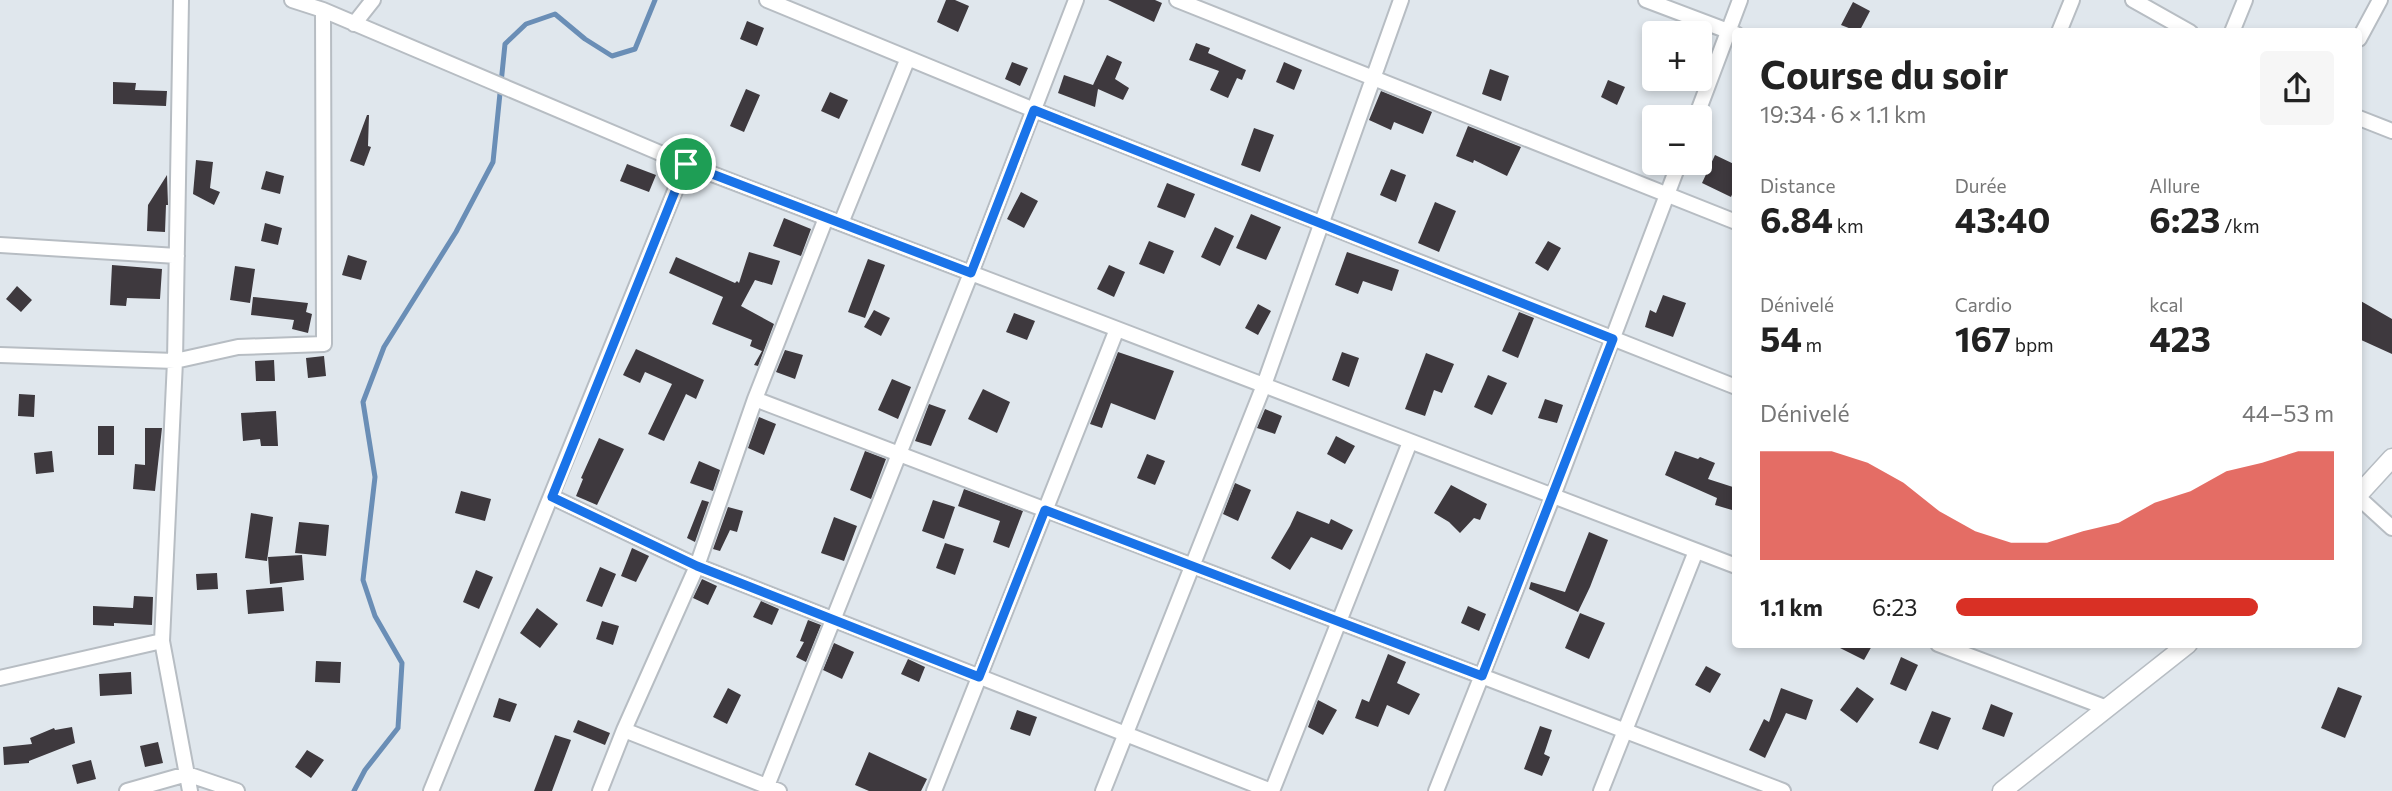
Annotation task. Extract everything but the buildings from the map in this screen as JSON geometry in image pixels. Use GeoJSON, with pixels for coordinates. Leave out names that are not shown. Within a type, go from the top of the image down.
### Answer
{"type":"FeatureCollection","features":[{"type":"Feature","properties":{"kind":"street"},"geometry":{"type":"LineString","coordinates":[[181,0],[175,361],[162,641],[191,791]]}},
{"type":"Feature","properties":{"kind":"street"},"geometry":{"type":"LineString","coordinates":[[292,0],[323,10],[686,164],[1732,564]]}},
{"type":"Feature","properties":{"kind":"street"},"geometry":{"type":"LineString","coordinates":[[354,24],[373,0]]}},
{"type":"Feature","properties":{"kind":"street"},"geometry":{"type":"LineString","coordinates":[[768,0],[1034,110],[1732,385]]}},
{"type":"Feature","properties":{"kind":"street"},"geometry":{"type":"LineString","coordinates":[[624,730],[770,789],[833,620],[1076,0]]}},
{"type":"Feature","properties":{"kind":"street"},"geometry":{"type":"LineString","coordinates":[[1177,0],[1732,220]]}},
{"type":"Feature","properties":{"kind":"street"},"geometry":{"type":"LineString","coordinates":[[1103,791],[1264,385],[1401,0]]}},
{"type":"Feature","properties":{"kind":"street"},"geometry":{"type":"LineString","coordinates":[[1646,0],[1732,32],[1701,105]]}},
{"type":"Feature","properties":{"kind":"street"},"geometry":{"type":"LineString","coordinates":[[1733,28],[1740,0]]}},
{"type":"Feature","properties":{"kind":"street"},"geometry":{"type":"LineString","coordinates":[[2061,28],[2072,0]]}},
{"type":"Feature","properties":{"kind":"street"},"geometry":{"type":"LineString","coordinates":[[2133,0],[2183,28]]}},
{"type":"Feature","properties":{"kind":"street"},"geometry":{"type":"LineString","coordinates":[[2234,28],[2245,0]]}},
{"type":"Feature","properties":{"kind":"street"},"geometry":{"type":"LineString","coordinates":[[2362,33],[2380,0]]}},
{"type":"Feature","properties":{"kind":"street"},"geometry":{"type":"LineString","coordinates":[[0,355],[175,361],[238,347],[324,344],[323,10]]}},
{"type":"Feature","properties":{"kind":"street"},"geometry":{"type":"LineString","coordinates":[[841,223],[908,58]]}},
{"type":"Feature","properties":{"kind":"street"},"geometry":{"type":"LineString","coordinates":[[2362,119],[2392,131]]}},
{"type":"Feature","properties":{"kind":"street"},"geometry":{"type":"LineString","coordinates":[[431,791],[686,164]]}},
{"type":"Feature","properties":{"kind":"street"},"geometry":{"type":"LineString","coordinates":[[1436,791],[1553,496],[1674,175]]}},
{"type":"Feature","properties":{"kind":"street"},"geometry":{"type":"LineString","coordinates":[[600,791],[624,730],[697,566],[755,399],[826,218]]}},
{"type":"Feature","properties":{"kind":"street"},"geometry":{"type":"LineString","coordinates":[[0,244],[177,256]]}},
{"type":"Feature","properties":{"kind":"street"},"geometry":{"type":"LineString","coordinates":[[934,791],[1117,329]]}},
{"type":"Feature","properties":{"kind":"street"},"geometry":{"type":"LineString","coordinates":[[755,399],[1783,791]]}},
{"type":"Feature","properties":{"kind":"street"},"geometry":{"type":"LineString","coordinates":[[552,497],[697,566],[1271,791],[1410,442]]}},
{"type":"Feature","properties":{"kind":"street"},"geometry":{"type":"LineString","coordinates":[[2362,493],[2392,458]]}},
{"type":"Feature","properties":{"kind":"street"},"geometry":{"type":"LineString","coordinates":[[2362,499],[2392,528]]}},
{"type":"Feature","properties":{"kind":"street"},"geometry":{"type":"LineString","coordinates":[[1601,791],[1696,551]]}},
{"type":"Feature","properties":{"kind":"street"},"geometry":{"type":"LineString","coordinates":[[0,678],[162,641]]}},
{"type":"Feature","properties":{"kind":"street"},"geometry":{"type":"LineString","coordinates":[[2002,791],[2183,648]]}},
{"type":"Feature","properties":{"kind":"street"},"geometry":{"type":"LineString","coordinates":[[1965,649],[2107,708]]}},
{"type":"Feature","properties":{"kind":"street"},"geometry":{"type":"LineString","coordinates":[[127,791],[187,774],[237,791]]}},
{"type":"Feature","properties":{"kind":"waterway"},"geometry":{"type":"LineString","coordinates":[[354,791],[365,770],[398,728],[402,663],[375,616],[363,580],[375,477],[363,402],[384,347],[456,232],[493,162],[505,44],[526,24],[555,14],[585,39],[612,56],[635,49],[655,0]]}},
{"type":"Feature","properties":{"kind":"route"},"geometry":{"type":"LineString","coordinates":[[1034,110],[1613,339],[1482,676],[1045,510],[979,677],[697,566],[552,497],[686,164],[971,273],[1034,110]]}}]}
